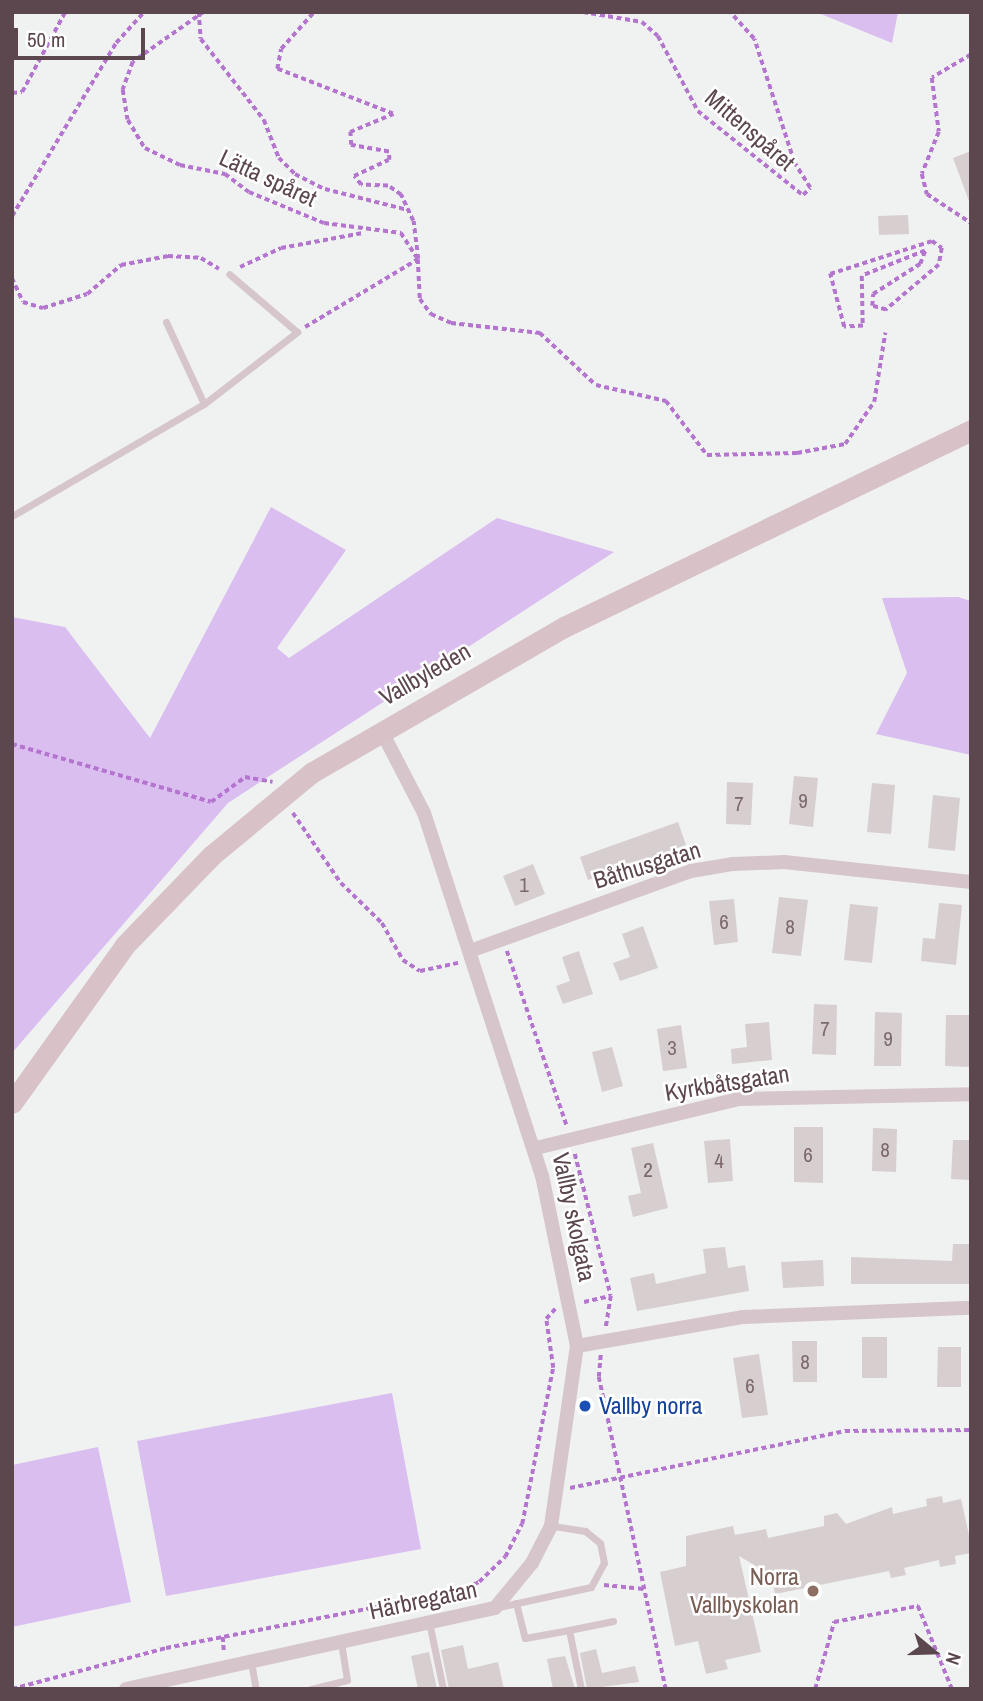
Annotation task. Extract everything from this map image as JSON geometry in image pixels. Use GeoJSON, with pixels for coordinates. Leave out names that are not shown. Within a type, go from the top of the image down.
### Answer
{"type":"FeatureCollection","features":[{"type":"Feature","properties":{"kind":"main road","name":"Vallbyleden"},"geometry":{"type":"LineString","coordinates":[[12,1103],[125,945],[167,899],[263,810],[381,730],[564,627],[971,430]]}},
{"type":"Feature","properties":{"kind":"street","name":"Vallby skolgata"},"geometry":{"type":"LineString","coordinates":[[381,730],[424,813],[536,1148],[578,1346]]}},
{"type":"Feature","properties":{"kind":"street","name":"Båthusgatan"},"geometry":{"type":"LineString","coordinates":[[471,955],[678,876],[733,864],[784,862],[971,882]]}},
{"type":"Feature","properties":{"kind":"street","name":"Kyrkbåtsgatan"},"geometry":{"type":"LineString","coordinates":[[536,1148],[739,1099],[971,1094]]}},
{"type":"Feature","properties":{"kind":"street"},"geometry":{"type":"LineString","coordinates":[[578,1346],[602,1346],[743,1317],[971,1308]]}},
{"type":"Feature","properties":{"kind":"street","name":"Härbregatan"},"geometry":{"type":"LineString","coordinates":[[126,1689],[495,1608],[531,1563],[551,1526],[578,1346]]}},
{"type":"Feature","properties":{"kind":"lane"},"geometry":{"type":"LineString","coordinates":[[12,516],[204,404],[297,332],[260,294],[229,275]]}},
{"type":"Feature","properties":{"kind":"lane"},"geometry":{"type":"LineString","coordinates":[[166,322],[204,404]]}},
{"type":"Feature","properties":{"kind":"lane"},"geometry":{"type":"LineString","coordinates":[[495,1608],[591,1587],[604,1563],[600,1543],[584,1531],[551,1526]]}},
{"type":"Feature","properties":{"kind":"lane"},"geometry":{"type":"LineString","coordinates":[[516,1603],[524,1638],[613,1621]]}},
{"type":"Feature","properties":{"kind":"lane"},"geometry":{"type":"LineString","coordinates":[[429,1622],[443,1689]]}},
{"type":"Feature","properties":{"kind":"lane"},"geometry":{"type":"LineString","coordinates":[[569,1630],[580,1689]]}},
{"type":"Feature","properties":{"kind":"lane"},"geometry":{"type":"LineString","coordinates":[[311,1689],[347,1680],[341,1642]]}},
{"type":"Feature","properties":{"kind":"lane"},"geometry":{"type":"LineString","coordinates":[[251,1662],[256,1689]]}},
{"type":"Feature","properties":{"kind":"path"},"geometry":{"type":"LineString","coordinates":[[12,93],[22,92],[65,12]]}},
{"type":"Feature","properties":{"kind":"path"},"geometry":{"type":"LineString","coordinates":[[12,216],[116,43],[144,12]]}},
{"type":"Feature","properties":{"kind":"path","name":"Lätta spåret"},"geometry":{"type":"LineString","coordinates":[[204,12],[134,62],[123,90],[128,120],[145,148],[180,164],[225,174],[277,205],[365,233],[401,233],[418,259]]}},
{"type":"Feature","properties":{"kind":"path"},"geometry":{"type":"LineString","coordinates":[[314,12],[281,49],[276,69],[387,108],[393,114],[387,120],[348,137],[351,145],[389,152],[389,160],[354,176],[361,185],[388,186],[408,211],[413,221],[420,299],[431,314],[451,323],[540,333],[596,385],[666,401],[707,455],[797,453],[845,444],[874,402],[885,333]]}},
{"type":"Feature","properties":{"kind":"path","name":"Mittenspåret"},"geometry":{"type":"LineString","coordinates":[[583,12],[642,22],[659,36],[698,111],[744,143],[774,177],[803,195],[810,188],[794,162],[754,39],[730,12]]}},
{"type":"Feature","properties":{"kind":"path"},"geometry":{"type":"LineString","coordinates":[[199,14],[201,39],[264,120],[279,158],[295,174],[325,189],[408,211]]}},
{"type":"Feature","properties":{"kind":"path"},"geometry":{"type":"LineString","coordinates":[[971,55],[932,78],[939,132],[922,174],[927,194],[971,223]]}},
{"type":"Feature","properties":{"kind":"path"},"geometry":{"type":"LineString","coordinates":[[12,278],[23,303],[43,308],[87,294],[121,265],[149,259],[201,258],[229,275],[281,248],[365,233]]}},
{"type":"Feature","properties":{"kind":"path"},"geometry":{"type":"LineString","coordinates":[[932,241],[942,248],[939,265],[886,310],[872,306],[873,294],[920,264],[925,251],[862,276],[863,327],[850,330],[830,274],[881,255],[932,241]]}},
{"type":"Feature","properties":{"kind":"path"},"geometry":{"type":"LineString","coordinates":[[297,332],[418,259]]}},
{"type":"Feature","properties":{"kind":"path"},"geometry":{"type":"LineString","coordinates":[[12,744],[211,802],[245,777],[273,782]]}},
{"type":"Feature","properties":{"kind":"path"},"geometry":{"type":"LineString","coordinates":[[291,811],[341,883],[382,923],[402,960],[420,971],[471,955]]}},
{"type":"Feature","properties":{"kind":"path"},"geometry":{"type":"LineString","coordinates":[[12,1689],[166,1648],[458,1591],[505,1557],[517,1539],[553,1367],[546,1319],[550,1310],[611,1296]]}},
{"type":"Feature","properties":{"kind":"path"},"geometry":{"type":"LineString","coordinates":[[602,1346],[599,1377],[666,1689]]}},
{"type":"Feature","properties":{"kind":"path"},"geometry":{"type":"LineString","coordinates":[[531,1482],[558,1486],[623,1480],[845,1431],[971,1430]]}},
{"type":"Feature","properties":{"kind":"path"},"geometry":{"type":"LineString","coordinates":[[591,1587],[643,1589]]}},
{"type":"Feature","properties":{"kind":"path"},"geometry":{"type":"LineString","coordinates":[[815,1689],[834,1622],[918,1606],[952,1689]]}},
{"type":"Feature","properties":{"kind":"shaded area"},"geometry":{"type":"Polygon","coordinates":[[[816,12],[898,12],[892,43],[816,12]]]}},
{"type":"Feature","properties":{"kind":"shaded area"},"geometry":{"type":"Polygon","coordinates":[[[271,507],[346,550],[277,648],[289,658],[497,518],[614,552],[228,803],[12,1053],[12,617],[65,627],[150,738],[271,507]]]}},
{"type":"Feature","properties":{"kind":"shaded area"},"geometry":{"type":"Polygon","coordinates":[[[958,597],[971,601],[971,755],[876,734],[907,673],[882,598],[958,597]]]}},
{"type":"Feature","properties":{"kind":"shaded area"},"geometry":{"type":"Polygon","coordinates":[[[392,1393],[421,1549],[166,1596],[137,1441],[392,1393]]]}},
{"type":"Feature","properties":{"kind":"shaded area"},"geometry":{"type":"Polygon","coordinates":[[[98,1447],[131,1602],[12,1627],[12,1465],[98,1447]]]}},
{"type":"Feature","properties":{"kind":"building"},"geometry":{"type":"Polygon","coordinates":[[[971,151],[971,200],[969,201],[953,158],[971,151]]]}},
{"type":"Feature","properties":{"kind":"building"},"geometry":{"type":"Polygon","coordinates":[[[908,215],[909,234],[879,235],[878,216],[908,215]]]}},
{"type":"Feature","properties":{"kind":"building"},"geometry":{"type":"Polygon","coordinates":[[[794,776],[818,778],[813,827],[789,824],[794,776]]]}},
{"type":"Feature","properties":{"kind":"building"},"geometry":{"type":"Polygon","coordinates":[[[727,782],[753,783],[751,825],[726,824],[727,782]]]}},
{"type":"Feature","properties":{"kind":"building"},"geometry":{"type":"Polygon","coordinates":[[[872,783],[895,785],[891,834],[867,832],[872,783]]]}},
{"type":"Feature","properties":{"kind":"building"},"geometry":{"type":"Polygon","coordinates":[[[933,795],[960,798],[955,851],[928,848],[933,795]]]}},
{"type":"Feature","properties":{"kind":"building"},"geometry":{"type":"Polygon","coordinates":[[[678,822],[686,845],[588,880],[580,857],[678,822]]]}},
{"type":"Feature","properties":{"kind":"building"},"geometry":{"type":"Polygon","coordinates":[[[533,864],[545,894],[515,906],[503,876],[533,864]]]}},
{"type":"Feature","properties":{"kind":"building"},"geometry":{"type":"Polygon","coordinates":[[[779,897],[808,900],[801,956],[772,953],[779,897]]]}},
{"type":"Feature","properties":{"kind":"building"},"geometry":{"type":"Polygon","coordinates":[[[734,899],[738,942],[714,945],[709,901],[734,899]]]}},
{"type":"Feature","properties":{"kind":"building"},"geometry":{"type":"Polygon","coordinates":[[[939,903],[962,905],[956,965],[921,961],[923,938],[935,939],[939,903]]]}},
{"type":"Feature","properties":{"kind":"building"},"geometry":{"type":"Polygon","coordinates":[[[850,904],[878,907],[872,963],[844,960],[850,904]]]}},
{"type":"Feature","properties":{"kind":"building"},"geometry":{"type":"Polygon","coordinates":[[[643,926],[658,968],[620,981],[613,963],[630,957],[622,934],[643,926]]]}},
{"type":"Feature","properties":{"kind":"building"},"geometry":{"type":"Polygon","coordinates":[[[579,951],[593,994],[563,1004],[556,986],[570,981],[562,957],[579,951]]]}},
{"type":"Feature","properties":{"kind":"building"},"geometry":{"type":"Polygon","coordinates":[[[814,1004],[837,1005],[836,1055],[812,1054],[814,1004]]]}},
{"type":"Feature","properties":{"kind":"building"},"geometry":{"type":"Polygon","coordinates":[[[875,1012],[902,1013],[901,1066],[874,1066],[875,1012]]]}},
{"type":"Feature","properties":{"kind":"building"},"geometry":{"type":"Polygon","coordinates":[[[946,1015],[971,1015],[971,1067],[945,1066],[946,1015]]]}},
{"type":"Feature","properties":{"kind":"building"},"geometry":{"type":"Polygon","coordinates":[[[769,1022],[772,1060],[732,1064],[731,1049],[747,1047],[745,1024],[769,1022]]]}},
{"type":"Feature","properties":{"kind":"building"},"geometry":{"type":"Polygon","coordinates":[[[681,1025],[687,1068],[663,1071],[657,1029],[681,1025]]]}},
{"type":"Feature","properties":{"kind":"building"},"geometry":{"type":"Polygon","coordinates":[[[612,1047],[623,1086],[602,1092],[592,1052],[612,1047]]]}},
{"type":"Feature","properties":{"kind":"building"},"geometry":{"type":"Polygon","coordinates":[[[794,1127],[823,1127],[823,1183],[794,1182],[794,1127]]]}},
{"type":"Feature","properties":{"kind":"building"},"geometry":{"type":"Polygon","coordinates":[[[873,1128],[897,1129],[896,1172],[872,1171],[873,1128]]]}},
{"type":"Feature","properties":{"kind":"building"},"geometry":{"type":"Polygon","coordinates":[[[730,1139],[733,1181],[708,1183],[704,1141],[730,1139]]]}},
{"type":"Feature","properties":{"kind":"building"},"geometry":{"type":"Polygon","coordinates":[[[953,1140],[971,1140],[971,1180],[951,1179],[953,1140]]]}},
{"type":"Feature","properties":{"kind":"building"},"geometry":{"type":"Polygon","coordinates":[[[653,1143],[668,1208],[633,1217],[628,1196],[641,1193],[631,1148],[653,1143]]]}},
{"type":"Feature","properties":{"kind":"building"},"geometry":{"type":"Polygon","coordinates":[[[953,1244],[970,1244],[969,1284],[851,1284],[851,1257],[952,1261],[953,1244]]]}},
{"type":"Feature","properties":{"kind":"building"},"geometry":{"type":"Polygon","coordinates":[[[725,1247],[728,1268],[745,1265],[749,1291],[637,1311],[630,1278],[654,1273],[656,1284],[706,1273],[703,1249],[725,1247]]]}},
{"type":"Feature","properties":{"kind":"building"},"geometry":{"type":"Polygon","coordinates":[[[823,1260],[824,1286],[783,1288],[781,1262],[823,1260]]]}},
{"type":"Feature","properties":{"kind":"building"},"geometry":{"type":"Polygon","coordinates":[[[862,1337],[887,1337],[887,1378],[862,1378],[862,1337]]]}},
{"type":"Feature","properties":{"kind":"building"},"geometry":{"type":"Polygon","coordinates":[[[792,1341],[817,1341],[817,1382],[793,1382],[792,1341]]]}},
{"type":"Feature","properties":{"kind":"building"},"geometry":{"type":"Polygon","coordinates":[[[938,1347],[961,1347],[961,1387],[937,1387],[938,1347]]]}},
{"type":"Feature","properties":{"kind":"building"},"geometry":{"type":"Polygon","coordinates":[[[759,1354],[768,1415],[742,1418],[733,1358],[759,1354]]]}},
{"type":"Feature","properties":{"kind":"building"},"geometry":{"type":"Polygon","coordinates":[[[942,1496],[943,1503],[961,1499],[971,1544],[971,1553],[955,1556],[956,1564],[940,1567],[939,1560],[904,1568],[906,1575],[891,1578],[889,1571],[775,1594],[771,1575],[739,1556],[761,1652],[725,1660],[728,1669],[706,1674],[698,1641],[675,1646],[660,1572],[686,1566],[686,1536],[733,1526],[735,1535],[766,1529],[768,1538],[824,1526],[824,1516],[837,1513],[846,1524],[892,1507],[893,1514],[927,1506],[926,1499],[942,1496]]]}},
{"type":"Feature","properties":{"kind":"building"},"geometry":{"type":"Polygon","coordinates":[[[463,1645],[468,1669],[498,1662],[504,1689],[449,1689],[441,1650],[463,1645]]]}},
{"type":"Feature","properties":{"kind":"building"},"geometry":{"type":"Polygon","coordinates":[[[596,1649],[602,1673],[635,1666],[639,1682],[587,1689],[580,1653],[596,1649]]]}},
{"type":"Feature","properties":{"kind":"building"},"geometry":{"type":"Polygon","coordinates":[[[429,1652],[437,1689],[418,1689],[411,1656],[429,1652]]]}},
{"type":"Feature","properties":{"kind":"building"},"geometry":{"type":"Polygon","coordinates":[[[565,1656],[575,1689],[553,1689],[547,1659],[565,1656]]]}},
{"type":"Feature","properties":{"kind":"place","name":"Vallby norra"},"geometry":{"type":"Point","coordinates":[585,1406]}},
{"type":"Feature","properties":{"kind":"place","name":"Norra Vallbyskolan"},"geometry":{"type":"Point","coordinates":[813,1591]}}]}
